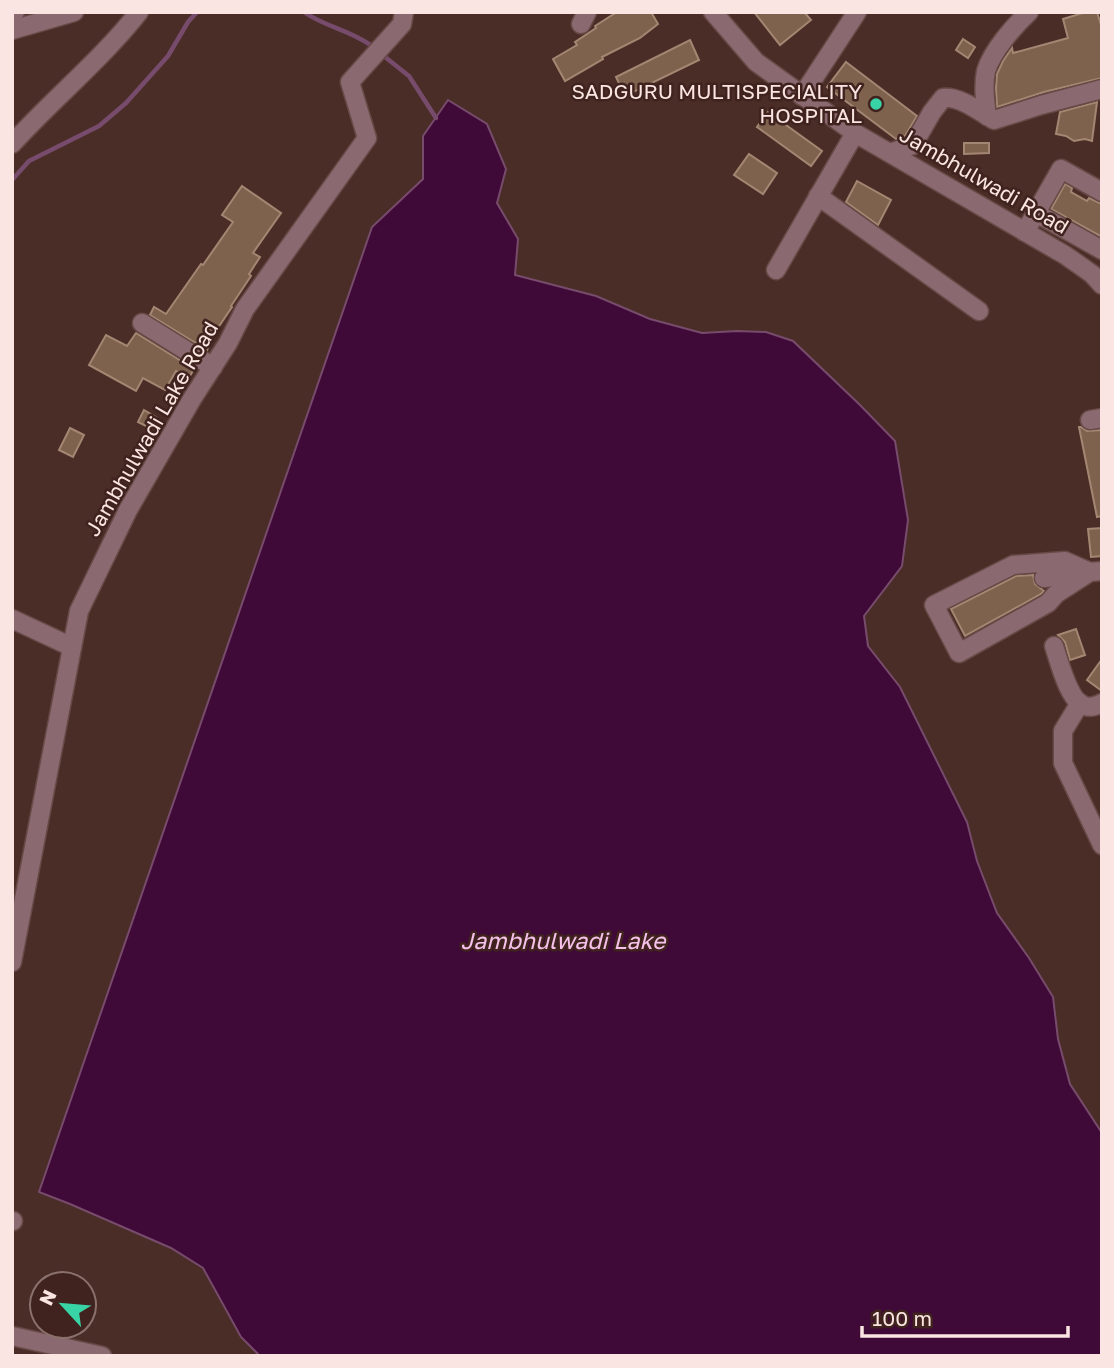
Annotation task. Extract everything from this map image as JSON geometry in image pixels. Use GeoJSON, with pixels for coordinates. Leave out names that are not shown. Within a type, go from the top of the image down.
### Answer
{"type":"FeatureCollection","features":[{"type":"Feature","properties":{"kind":"street"},"geometry":{"type":"LineString","coordinates":[[12,30],[74,12]]}},
{"type":"Feature","properties":{"kind":"street"},"geometry":{"type":"LineString","coordinates":[[12,144],[118,39],[139,12]]}},
{"type":"Feature","properties":{"kind":"street","name":"Jambhulwadi Road"},"geometry":{"type":"LineString","coordinates":[[713,12],[756,62],[802,96],[855,133],[1074,261],[1102,285]]}},
{"type":"Feature","properties":{"kind":"street"},"geometry":{"type":"LineString","coordinates":[[802,96],[857,12]]}},
{"type":"Feature","properties":{"kind":"street"},"geometry":{"type":"LineString","coordinates":[[987,116],[984,88],[991,59],[1030,12]]}},
{"type":"Feature","properties":{"kind":"street","name":"Jambhulwadi Lake Road"},"geometry":{"type":"LineString","coordinates":[[12,962],[79,611],[128,510],[192,399],[228,343],[245,309],[367,138],[350,82],[403,18]]}},
{"type":"Feature","properties":{"kind":"street"},"geometry":{"type":"LineString","coordinates":[[890,153],[913,145],[943,98],[959,100],[994,120],[1102,89]]}},
{"type":"Feature","properties":{"kind":"street"},"geometry":{"type":"LineString","coordinates":[[776,270],[855,133]]}},
{"type":"Feature","properties":{"kind":"street"},"geometry":{"type":"LineString","coordinates":[[1025,232],[1062,169],[1102,192]]}},
{"type":"Feature","properties":{"kind":"street"},"geometry":{"type":"LineString","coordinates":[[818,196],[979,311]]}},
{"type":"Feature","properties":{"kind":"street"},"geometry":{"type":"LineString","coordinates":[[1036,213],[1102,250]]}},
{"type":"Feature","properties":{"kind":"street"},"geometry":{"type":"LineString","coordinates":[[142,323],[213,367]]}},
{"type":"Feature","properties":{"kind":"street"},"geometry":{"type":"LineString","coordinates":[[1065,561],[1096,572],[1056,594],[1048,603],[959,653],[934,605],[1013,565],[1065,561]]}},
{"type":"Feature","properties":{"kind":"street"},"geometry":{"type":"LineString","coordinates":[[1044,578],[1096,572]]}},
{"type":"Feature","properties":{"kind":"street"},"geometry":{"type":"LineString","coordinates":[[12,619],[72,647]]}},
{"type":"Feature","properties":{"kind":"street"},"geometry":{"type":"LineString","coordinates":[[1054,646],[1071,692],[1080,704],[1094,707],[1102,703]]}},
{"type":"Feature","properties":{"kind":"street"},"geometry":{"type":"LineString","coordinates":[[1080,704],[1063,731],[1063,763],[1102,845]]}},
{"type":"Feature","properties":{"kind":"street"},"geometry":{"type":"LineString","coordinates":[[12,1336],[102,1356]]}},
{"type":"Feature","properties":{"kind":"water","name":"Jambhulwadi Lake"},"geometry":{"type":"Polygon","coordinates":[[[448,100],[487,124],[506,169],[497,203],[518,239],[515,275],[596,296],[650,319],[702,333],[766,332],[793,341],[895,441],[908,520],[902,566],[864,616],[868,646],[900,687],[967,822],[977,861],[997,913],[1053,997],[1058,1039],[1070,1084],[1102,1133],[1102,1356],[260,1356],[241,1337],[203,1268],[171,1248],[39,1192],[372,227],[423,179],[423,136],[448,100]]]}},
{"type":"Feature","properties":{"kind":"building"},"geometry":{"type":"Polygon","coordinates":[[[617,12],[651,12],[658,24],[640,38],[602,57],[603,59],[565,81],[553,59],[577,45],[575,42],[617,12]]]}},
{"type":"Feature","properties":{"kind":"building"},"geometry":{"type":"Polygon","coordinates":[[[754,12],[804,12],[811,20],[780,45],[754,12]]]}},
{"type":"Feature","properties":{"kind":"building"},"geometry":{"type":"Polygon","coordinates":[[[1086,12],[1097,12],[1102,28],[1102,78],[997,107],[997,74],[1012,48],[1013,53],[1068,38],[1063,19],[1086,12]]]}},
{"type":"Feature","properties":{"kind":"building"},"geometry":{"type":"Polygon","coordinates":[[[963,39],[975,47],[968,58],[956,50],[963,39]]]}},
{"type":"Feature","properties":{"kind":"building"},"geometry":{"type":"Polygon","coordinates":[[[690,40],[699,60],[625,96],[616,77],[690,40]]]}},
{"type":"Feature","properties":{"kind":"building","name":"SADGURU MULTISPECIALITY HOSPITAL"},"geometry":{"type":"Polygon","coordinates":[[[846,62],[917,116],[905,136],[896,139],[827,87],[846,62]]]}},
{"type":"Feature","properties":{"kind":"building"},"geometry":{"type":"Polygon","coordinates":[[[1097,102],[1092,141],[1074,141],[1056,134],[1060,112],[1097,102]]]}},
{"type":"Feature","properties":{"kind":"building"},"geometry":{"type":"Polygon","coordinates":[[[768,112],[822,151],[811,166],[757,127],[768,112]]]}},
{"type":"Feature","properties":{"kind":"building"},"geometry":{"type":"Polygon","coordinates":[[[964,143],[989,143],[989,153],[964,154],[964,143]]]}},
{"type":"Feature","properties":{"kind":"building"},"geometry":{"type":"Polygon","coordinates":[[[749,154],[777,173],[763,194],[734,175],[749,154]]]}},
{"type":"Feature","properties":{"kind":"building"},"geometry":{"type":"Polygon","coordinates":[[[857,181],[891,200],[878,225],[846,202],[857,181]]]}},
{"type":"Feature","properties":{"kind":"building"},"geometry":{"type":"Polygon","coordinates":[[[1065,184],[1072,188],[1071,192],[1087,201],[1089,198],[1102,204],[1102,237],[1051,209],[1065,184]]]}},
{"type":"Feature","properties":{"kind":"building"},"geometry":{"type":"Polygon","coordinates":[[[242,186],[281,213],[253,253],[260,257],[249,274],[251,276],[209,341],[211,342],[207,350],[150,315],[154,307],[166,314],[201,264],[203,265],[233,222],[222,215],[242,186]]]}},
{"type":"Feature","properties":{"kind":"building"},"geometry":{"type":"Polygon","coordinates":[[[136,333],[194,369],[188,379],[176,371],[165,390],[143,378],[136,391],[89,365],[106,335],[127,346],[136,333]]]}},
{"type":"Feature","properties":{"kind":"building"},"geometry":{"type":"Polygon","coordinates":[[[144,410],[156,417],[150,428],[138,422],[144,410]]]}},
{"type":"Feature","properties":{"kind":"building"},"geometry":{"type":"Polygon","coordinates":[[[1079,427],[1087,431],[1102,430],[1102,516],[1097,517],[1079,427]]]}},
{"type":"Feature","properties":{"kind":"building"},"geometry":{"type":"Polygon","coordinates":[[[70,428],[84,435],[73,457],[59,450],[70,428]]]}},
{"type":"Feature","properties":{"kind":"building"},"geometry":{"type":"Polygon","coordinates":[[[1102,528],[1102,556],[1091,557],[1088,529],[1102,528]]]}},
{"type":"Feature","properties":{"kind":"building"},"geometry":{"type":"Polygon","coordinates":[[[1033,575],[1035,584],[1044,591],[1041,594],[965,636],[951,609],[1016,576],[1033,575]]]}},
{"type":"Feature","properties":{"kind":"building"},"geometry":{"type":"Polygon","coordinates":[[[1076,629],[1085,655],[1070,660],[1065,642],[1058,635],[1076,629]]]}},
{"type":"Feature","properties":{"kind":"building"},"geometry":{"type":"Polygon","coordinates":[[[1102,659],[1102,691],[1087,680],[1102,659]]]}},
{"type":"Feature","properties":{"kind":"waterway"},"geometry":{"type":"LineString","coordinates":[[12,180],[29,161],[99,126],[126,103],[168,56],[197,12]]}},
{"type":"Feature","properties":{"kind":"waterway"},"geometry":{"type":"LineString","coordinates":[[304,12],[373,47]]}},
{"type":"Feature","properties":{"kind":"waterway"},"geometry":{"type":"LineString","coordinates":[[380,53],[409,76],[436,118]]}},
{"type":"Feature","properties":{"kind":"place","name":"SADGURU MULTISPECIALITY HOSPITAL"},"geometry":{"type":"Point","coordinates":[876,104]}}]}
